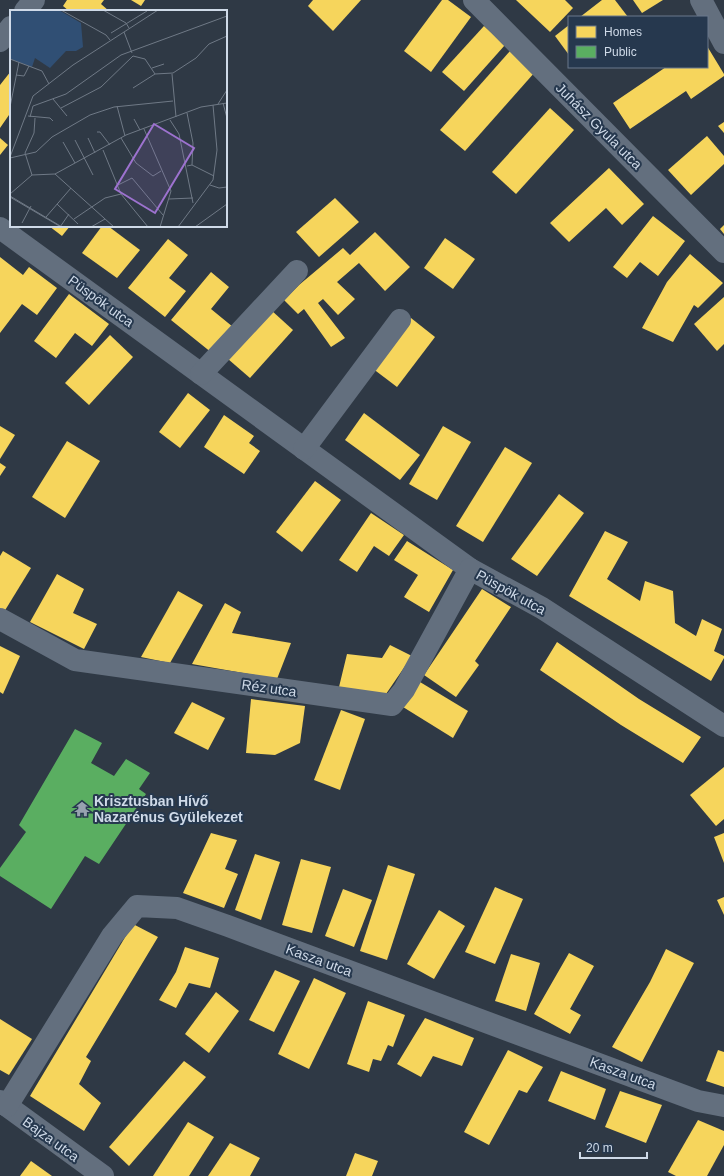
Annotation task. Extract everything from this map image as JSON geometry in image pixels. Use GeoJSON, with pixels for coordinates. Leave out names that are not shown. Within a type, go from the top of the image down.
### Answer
{"type":"FeatureCollection","features":[{"type":"Feature","properties":{"kind":"street"},"geometry":{"type":"LineString","coordinates":[[26,10],[34,0]]}},
{"type":"Feature","properties":{"kind":"street","name":"Juhász Gyula utca"},"geometry":{"type":"LineString","coordinates":[[474,0],[724,252]]}},
{"type":"Feature","properties":{"kind":"street"},"geometry":{"type":"LineString","coordinates":[[701,0],[724,43]]}},
{"type":"Feature","properties":{"kind":"street"},"geometry":{"type":"LineString","coordinates":[[0,40],[10,28]]}},
{"type":"Feature","properties":{"kind":"street","name":"Püspök utca"},"geometry":{"type":"LineString","coordinates":[[0,228],[470,569],[542,608],[724,726]]}},
{"type":"Feature","properties":{"kind":"street"},"geometry":{"type":"LineString","coordinates":[[201,374],[297,271]]}},
{"type":"Feature","properties":{"kind":"street"},"geometry":{"type":"LineString","coordinates":[[304,449],[400,320]]}},
{"type":"Feature","properties":{"kind":"street","name":"Réz utca"},"geometry":{"type":"LineString","coordinates":[[0,619],[76,660],[392,705],[404,690],[470,569]]}},
{"type":"Feature","properties":{"kind":"street","name":"Kasza utca"},"geometry":{"type":"LineString","coordinates":[[3,1104],[112,936],[137,906],[177,908],[698,1101],[724,1106]]}},
{"type":"Feature","properties":{"kind":"street","name":"Bajza utca"},"geometry":{"type":"LineString","coordinates":[[3,1104],[103,1176]]}},
{"type":"Feature","properties":{"kind":"building: Homes"},"geometry":{"type":"Polygon","coordinates":[[[67,0],[104,0],[101,4],[108,10],[68,10],[63,6],[67,0]]]}},
{"type":"Feature","properties":{"kind":"building: Homes"},"geometry":{"type":"Polygon","coordinates":[[[131,0],[145,0],[141,6],[131,0]]]}},
{"type":"Feature","properties":{"kind":"building: Homes"},"geometry":{"type":"Polygon","coordinates":[[[313,0],[361,0],[333,31],[308,6],[313,0]]]}},
{"type":"Feature","properties":{"kind":"building: Homes"},"geometry":{"type":"Polygon","coordinates":[[[442,0],[448,0],[471,17],[431,72],[404,51],[442,0]]]}},
{"type":"Feature","properties":{"kind":"building: Homes"},"geometry":{"type":"Polygon","coordinates":[[[516,0],[565,0],[573,8],[550,32],[516,0]]]}},
{"type":"Feature","properties":{"kind":"building: Homes"},"geometry":{"type":"Polygon","coordinates":[[[602,0],[615,0],[627,16],[581,16],[602,0]]]}},
{"type":"Feature","properties":{"kind":"building: Homes"},"geometry":{"type":"Polygon","coordinates":[[[633,0],[663,0],[642,13],[633,0]]]}},
{"type":"Feature","properties":{"kind":"building: Homes"},"geometry":{"type":"Polygon","coordinates":[[[484,26],[505,45],[464,91],[442,72],[484,26]]]}},
{"type":"Feature","properties":{"kind":"building: Homes"},"geometry":{"type":"Polygon","coordinates":[[[568,26],[568,54],[555,36],[568,26]]]}},
{"type":"Feature","properties":{"kind":"building: Homes"},"geometry":{"type":"Polygon","coordinates":[[[708,48],[724,74],[724,76],[691,99],[686,91],[630,129],[613,103],[665,68],[708,68],[708,48]]]}},
{"type":"Feature","properties":{"kind":"building: Homes"},"geometry":{"type":"Polygon","coordinates":[[[510,51],[535,72],[465,151],[440,130],[510,51]]]}},
{"type":"Feature","properties":{"kind":"building: Homes"},"geometry":{"type":"Polygon","coordinates":[[[10,72],[10,116],[0,128],[0,85],[10,72]]]}},
{"type":"Feature","properties":{"kind":"building: Homes"},"geometry":{"type":"Polygon","coordinates":[[[550,108],[574,130],[516,194],[492,172],[550,108]]]}},
{"type":"Feature","properties":{"kind":"building: Homes"},"geometry":{"type":"Polygon","coordinates":[[[724,122],[724,133],[718,126],[724,122]]]}},
{"type":"Feature","properties":{"kind":"building: Homes"},"geometry":{"type":"Polygon","coordinates":[[[707,136],[724,156],[724,164],[691,195],[668,170],[707,136]]]}},
{"type":"Feature","properties":{"kind":"building: Homes"},"geometry":{"type":"Polygon","coordinates":[[[0,138],[8,145],[0,155],[0,138]]]}},
{"type":"Feature","properties":{"kind":"building: Homes"},"geometry":{"type":"Polygon","coordinates":[[[609,168],[644,204],[622,225],[606,208],[569,242],[550,223],[609,168]]]}},
{"type":"Feature","properties":{"kind":"building: Homes"},"geometry":{"type":"Polygon","coordinates":[[[335,198],[359,222],[319,257],[296,232],[335,198]]]}},
{"type":"Feature","properties":{"kind":"building: Homes"},"geometry":{"type":"Polygon","coordinates":[[[653,216],[685,241],[658,276],[640,262],[627,278],[613,267],[653,216]]]}},
{"type":"Feature","properties":{"kind":"building: Homes"},"geometry":{"type":"Polygon","coordinates":[[[724,225],[724,234],[720,229],[724,225]]]}},
{"type":"Feature","properties":{"kind":"building: Homes"},"geometry":{"type":"Polygon","coordinates":[[[50,227],[69,227],[62,236],[50,227]]]}},
{"type":"Feature","properties":{"kind":"building: Homes"},"geometry":{"type":"Polygon","coordinates":[[[101,227],[109,227],[140,250],[117,278],[82,253],[101,227]]]}},
{"type":"Feature","properties":{"kind":"building: Homes"},"geometry":{"type":"Polygon","coordinates":[[[375,232],[410,267],[385,291],[359,263],[337,282],[355,299],[338,315],[323,299],[318,303],[345,338],[331,347],[304,309],[298,314],[284,300],[299,285],[343,248],[350,255],[375,232]]]}},
{"type":"Feature","properties":{"kind":"building: Homes"},"geometry":{"type":"Polygon","coordinates":[[[445,238],[475,259],[453,289],[424,268],[445,238]]]}},
{"type":"Feature","properties":{"kind":"building: Homes"},"geometry":{"type":"Polygon","coordinates":[[[168,239],[188,255],[169,278],[186,291],[165,317],[128,288],[168,239]]]}},
{"type":"Feature","properties":{"kind":"building: Homes"},"geometry":{"type":"Polygon","coordinates":[[[690,254],[723,283],[698,308],[694,305],[673,342],[642,328],[667,282],[690,254]]]}},
{"type":"Feature","properties":{"kind":"building: Homes"},"geometry":{"type":"Polygon","coordinates":[[[0,257],[23,275],[29,267],[57,288],[37,315],[22,304],[0,333],[0,257]]]}},
{"type":"Feature","properties":{"kind":"building: Homes"},"geometry":{"type":"Polygon","coordinates":[[[211,272],[229,287],[211,309],[233,327],[212,353],[171,320],[211,272]]]}},
{"type":"Feature","properties":{"kind":"building: Homes"},"geometry":{"type":"Polygon","coordinates":[[[69,294],[109,324],[92,346],[75,333],[56,358],[34,341],[69,294]]]}},
{"type":"Feature","properties":{"kind":"building: Homes"},"geometry":{"type":"Polygon","coordinates":[[[724,297],[724,344],[717,351],[694,324],[724,297]]]}},
{"type":"Feature","properties":{"kind":"building: Homes"},"geometry":{"type":"Polygon","coordinates":[[[271,310],[293,330],[250,378],[228,359],[271,310]]]}},
{"type":"Feature","properties":{"kind":"building: Homes"},"geometry":{"type":"Polygon","coordinates":[[[411,318],[435,337],[397,387],[372,368],[411,318]]]}},
{"type":"Feature","properties":{"kind":"building: Homes"},"geometry":{"type":"Polygon","coordinates":[[[110,335],[133,357],[89,405],[65,383],[110,335]]]}},
{"type":"Feature","properties":{"kind":"building: Homes"},"geometry":{"type":"Polygon","coordinates":[[[188,393],[210,410],[180,448],[159,432],[188,393]]]}},
{"type":"Feature","properties":{"kind":"building: Homes"},"geometry":{"type":"Polygon","coordinates":[[[364,413],[420,455],[400,480],[345,440],[364,413]]]}},
{"type":"Feature","properties":{"kind":"building: Homes"},"geometry":{"type":"Polygon","coordinates":[[[224,415],[254,436],[249,443],[260,451],[244,474],[204,447],[224,415]]]}},
{"type":"Feature","properties":{"kind":"building: Homes"},"geometry":{"type":"Polygon","coordinates":[[[0,426],[15,435],[0,459],[0,426]]]}},
{"type":"Feature","properties":{"kind":"building: Homes"},"geometry":{"type":"Polygon","coordinates":[[[443,426],[471,442],[437,500],[409,484],[443,426]]]}},
{"type":"Feature","properties":{"kind":"building: Homes"},"geometry":{"type":"Polygon","coordinates":[[[67,441],[100,461],[65,518],[32,497],[67,441]]]}},
{"type":"Feature","properties":{"kind":"building: Homes"},"geometry":{"type":"Polygon","coordinates":[[[505,447],[532,463],[483,542],[456,526],[505,447]]]}},
{"type":"Feature","properties":{"kind":"building: Homes"},"geometry":{"type":"Polygon","coordinates":[[[0,463],[6,467],[0,476],[0,463]]]}},
{"type":"Feature","properties":{"kind":"building: Homes"},"geometry":{"type":"Polygon","coordinates":[[[315,481],[341,500],[302,552],[276,532],[315,481]]]}},
{"type":"Feature","properties":{"kind":"building: Homes"},"geometry":{"type":"Polygon","coordinates":[[[559,494],[584,513],[537,576],[511,559],[559,494]]]}},
{"type":"Feature","properties":{"kind":"building: Homes"},"geometry":{"type":"Polygon","coordinates":[[[371,513],[404,535],[389,556],[374,546],[357,572],[339,560],[371,513]]]}},
{"type":"Feature","properties":{"kind":"building: Homes"},"geometry":{"type":"Polygon","coordinates":[[[605,531],[628,542],[607,579],[640,601],[645,581],[673,591],[675,623],[696,636],[702,619],[722,629],[714,651],[724,656],[724,658],[711,681],[569,596],[605,531]]]}},
{"type":"Feature","properties":{"kind":"building: Homes"},"geometry":{"type":"Polygon","coordinates":[[[407,541],[453,570],[429,612],[404,597],[418,575],[394,560],[407,541]]]}},
{"type":"Feature","properties":{"kind":"building: Homes"},"geometry":{"type":"Polygon","coordinates":[[[3,551],[31,568],[4,612],[0,609],[0,556],[3,551]]]}},
{"type":"Feature","properties":{"kind":"building: Homes"},"geometry":{"type":"Polygon","coordinates":[[[57,574],[84,589],[73,613],[97,624],[84,649],[30,622],[57,574]]]}},
{"type":"Feature","properties":{"kind":"building: Homes"},"geometry":{"type":"Polygon","coordinates":[[[482,589],[511,607],[475,661],[479,665],[456,697],[424,675],[482,589]]]}},
{"type":"Feature","properties":{"kind":"building: Homes"},"geometry":{"type":"Polygon","coordinates":[[[178,591],[203,605],[170,663],[141,657],[178,591]]]}},
{"type":"Feature","properties":{"kind":"building: Homes"},"geometry":{"type":"Polygon","coordinates":[[[225,603],[241,612],[232,633],[291,643],[277,679],[192,664],[225,603]]]}},
{"type":"Feature","properties":{"kind":"building: Homes"},"geometry":{"type":"Polygon","coordinates":[[[557,642],[639,699],[701,737],[683,763],[621,725],[540,670],[557,642]]]}},
{"type":"Feature","properties":{"kind":"building: Homes"},"geometry":{"type":"Polygon","coordinates":[[[390,645],[412,656],[386,694],[339,687],[347,654],[382,658],[390,645]]]}},
{"type":"Feature","properties":{"kind":"building: Homes"},"geometry":{"type":"Polygon","coordinates":[[[0,646],[20,656],[3,694],[0,692],[0,646]]]}},
{"type":"Feature","properties":{"kind":"building: Homes"},"geometry":{"type":"Polygon","coordinates":[[[420,682],[468,711],[453,738],[403,707],[420,682]]]}},
{"type":"Feature","properties":{"kind":"building: Homes"},"geometry":{"type":"Polygon","coordinates":[[[251,699],[305,706],[300,743],[275,755],[246,753],[251,699]]]}},
{"type":"Feature","properties":{"kind":"building: Homes"},"geometry":{"type":"Polygon","coordinates":[[[192,702],[225,718],[208,750],[174,733],[192,702]]]}},
{"type":"Feature","properties":{"kind":"building: Homes"},"geometry":{"type":"Polygon","coordinates":[[[341,710],[365,719],[340,790],[314,780],[341,710]]]}},
{"type":"Feature","properties":{"kind":"building: Homes"},"geometry":{"type":"Polygon","coordinates":[[[724,767],[724,819],[716,826],[690,795],[724,767]]]}},
{"type":"Feature","properties":{"kind":"building: Homes"},"geometry":{"type":"Polygon","coordinates":[[[211,833],[237,840],[225,869],[238,874],[224,908],[183,893],[211,833]]]}},
{"type":"Feature","properties":{"kind":"building: Homes"},"geometry":{"type":"Polygon","coordinates":[[[724,833],[724,863],[714,837],[724,833]]]}},
{"type":"Feature","properties":{"kind":"building: Homes"},"geometry":{"type":"Polygon","coordinates":[[[255,854],[280,862],[261,920],[235,910],[255,854]]]}},
{"type":"Feature","properties":{"kind":"building: Homes"},"geometry":{"type":"Polygon","coordinates":[[[301,859],[331,867],[312,933],[282,925],[301,859]]]}},
{"type":"Feature","properties":{"kind":"building: Homes"},"geometry":{"type":"Polygon","coordinates":[[[388,865],[415,874],[387,960],[360,951],[388,865]]]}},
{"type":"Feature","properties":{"kind":"building: Homes"},"geometry":{"type":"Polygon","coordinates":[[[495,887],[523,899],[495,964],[465,952],[495,887]]]}},
{"type":"Feature","properties":{"kind":"building: Homes"},"geometry":{"type":"Polygon","coordinates":[[[343,889],[372,900],[354,947],[325,936],[343,889]]]}},
{"type":"Feature","properties":{"kind":"building: Homes"},"geometry":{"type":"Polygon","coordinates":[[[724,897],[724,915],[717,900],[724,897]]]}},
{"type":"Feature","properties":{"kind":"building: Homes"},"geometry":{"type":"Polygon","coordinates":[[[439,910],[465,926],[434,979],[407,964],[439,910]]]}},
{"type":"Feature","properties":{"kind":"building: Homes"},"geometry":{"type":"Polygon","coordinates":[[[133,924],[158,937],[86,1057],[91,1061],[79,1084],[101,1103],[84,1131],[30,1096],[133,924]]]}},
{"type":"Feature","properties":{"kind":"building: Homes"},"geometry":{"type":"Polygon","coordinates":[[[185,947],[219,958],[210,988],[189,983],[176,1008],[159,1000],[176,972],[185,947]]]}},
{"type":"Feature","properties":{"kind":"building: Homes"},"geometry":{"type":"Polygon","coordinates":[[[666,949],[694,963],[642,1062],[612,1047],[650,982],[666,949]]]}},
{"type":"Feature","properties":{"kind":"building: Homes"},"geometry":{"type":"Polygon","coordinates":[[[569,953],[594,966],[570,1009],[581,1015],[570,1034],[534,1014],[569,953]]]}},
{"type":"Feature","properties":{"kind":"building: Homes"},"geometry":{"type":"Polygon","coordinates":[[[511,954],[540,963],[526,1011],[495,1001],[511,954]]]}},
{"type":"Feature","properties":{"kind":"building: Homes"},"geometry":{"type":"Polygon","coordinates":[[[275,970],[300,981],[274,1032],[249,1020],[275,970]]]}},
{"type":"Feature","properties":{"kind":"building: Homes"},"geometry":{"type":"Polygon","coordinates":[[[314,978],[346,993],[309,1069],[278,1054],[314,978]]]}},
{"type":"Feature","properties":{"kind":"building: Homes"},"geometry":{"type":"Polygon","coordinates":[[[216,992],[239,1011],[209,1053],[185,1034],[216,992]]]}},
{"type":"Feature","properties":{"kind":"building: Homes"},"geometry":{"type":"Polygon","coordinates":[[[368,1001],[405,1015],[393,1047],[388,1045],[381,1061],[373,1059],[369,1072],[347,1064],[368,1001]]]}},
{"type":"Feature","properties":{"kind":"building: Homes"},"geometry":{"type":"Polygon","coordinates":[[[425,1018],[474,1038],[462,1066],[433,1056],[421,1077],[397,1064],[425,1018]]]}},
{"type":"Feature","properties":{"kind":"building: Homes"},"geometry":{"type":"Polygon","coordinates":[[[0,1019],[32,1039],[9,1075],[0,1070],[0,1019]]]}},
{"type":"Feature","properties":{"kind":"building: Homes"},"geometry":{"type":"Polygon","coordinates":[[[508,1050],[543,1067],[527,1093],[519,1090],[489,1145],[464,1132],[508,1050]]]}},
{"type":"Feature","properties":{"kind":"building: Homes"},"geometry":{"type":"Polygon","coordinates":[[[718,1050],[724,1052],[724,1087],[706,1081],[718,1050]]]}},
{"type":"Feature","properties":{"kind":"building: Homes"},"geometry":{"type":"Polygon","coordinates":[[[184,1061],[206,1077],[129,1166],[109,1147],[184,1061]]]}},
{"type":"Feature","properties":{"kind":"building: Homes"},"geometry":{"type":"Polygon","coordinates":[[[561,1071],[606,1089],[595,1120],[548,1101],[561,1071]]]}},
{"type":"Feature","properties":{"kind":"building: Homes"},"geometry":{"type":"Polygon","coordinates":[[[620,1091],[662,1105],[646,1143],[605,1127],[620,1091]]]}},
{"type":"Feature","properties":{"kind":"building: Homes"},"geometry":{"type":"Polygon","coordinates":[[[698,1120],[724,1131],[724,1145],[707,1176],[676,1176],[668,1172],[698,1120]]]}},
{"type":"Feature","properties":{"kind":"building: Homes"},"geometry":{"type":"Polygon","coordinates":[[[188,1122],[214,1137],[189,1176],[153,1176],[188,1122]]]}},
{"type":"Feature","properties":{"kind":"building: Homes"},"geometry":{"type":"Polygon","coordinates":[[[230,1143],[260,1158],[250,1176],[208,1176],[230,1143]]]}},
{"type":"Feature","properties":{"kind":"building: Homes"},"geometry":{"type":"Polygon","coordinates":[[[355,1153],[378,1161],[372,1176],[346,1176],[355,1153]]]}},
{"type":"Feature","properties":{"kind":"building: Homes"},"geometry":{"type":"Polygon","coordinates":[[[31,1161],[52,1176],[20,1176],[31,1161]]]}},
{"type":"Feature","properties":{"kind":"building: Public","name":"Krisztusban Hívő Nazarénus Gyülekezet"},"geometry":{"type":"Polygon","coordinates":[[[75,729],[102,743],[91,763],[114,776],[126,759],[150,773],[139,789],[146,794],[99,864],[85,856],[51,909],[0,876],[0,868],[26,832],[19,825],[75,729]]]}},
{"type":"Feature","properties":{"kind":"place","name":"Krisztusban Hívő Nazarénus Gyülekezet"},"geometry":{"type":"Point","coordinates":[82,809]}}]}
